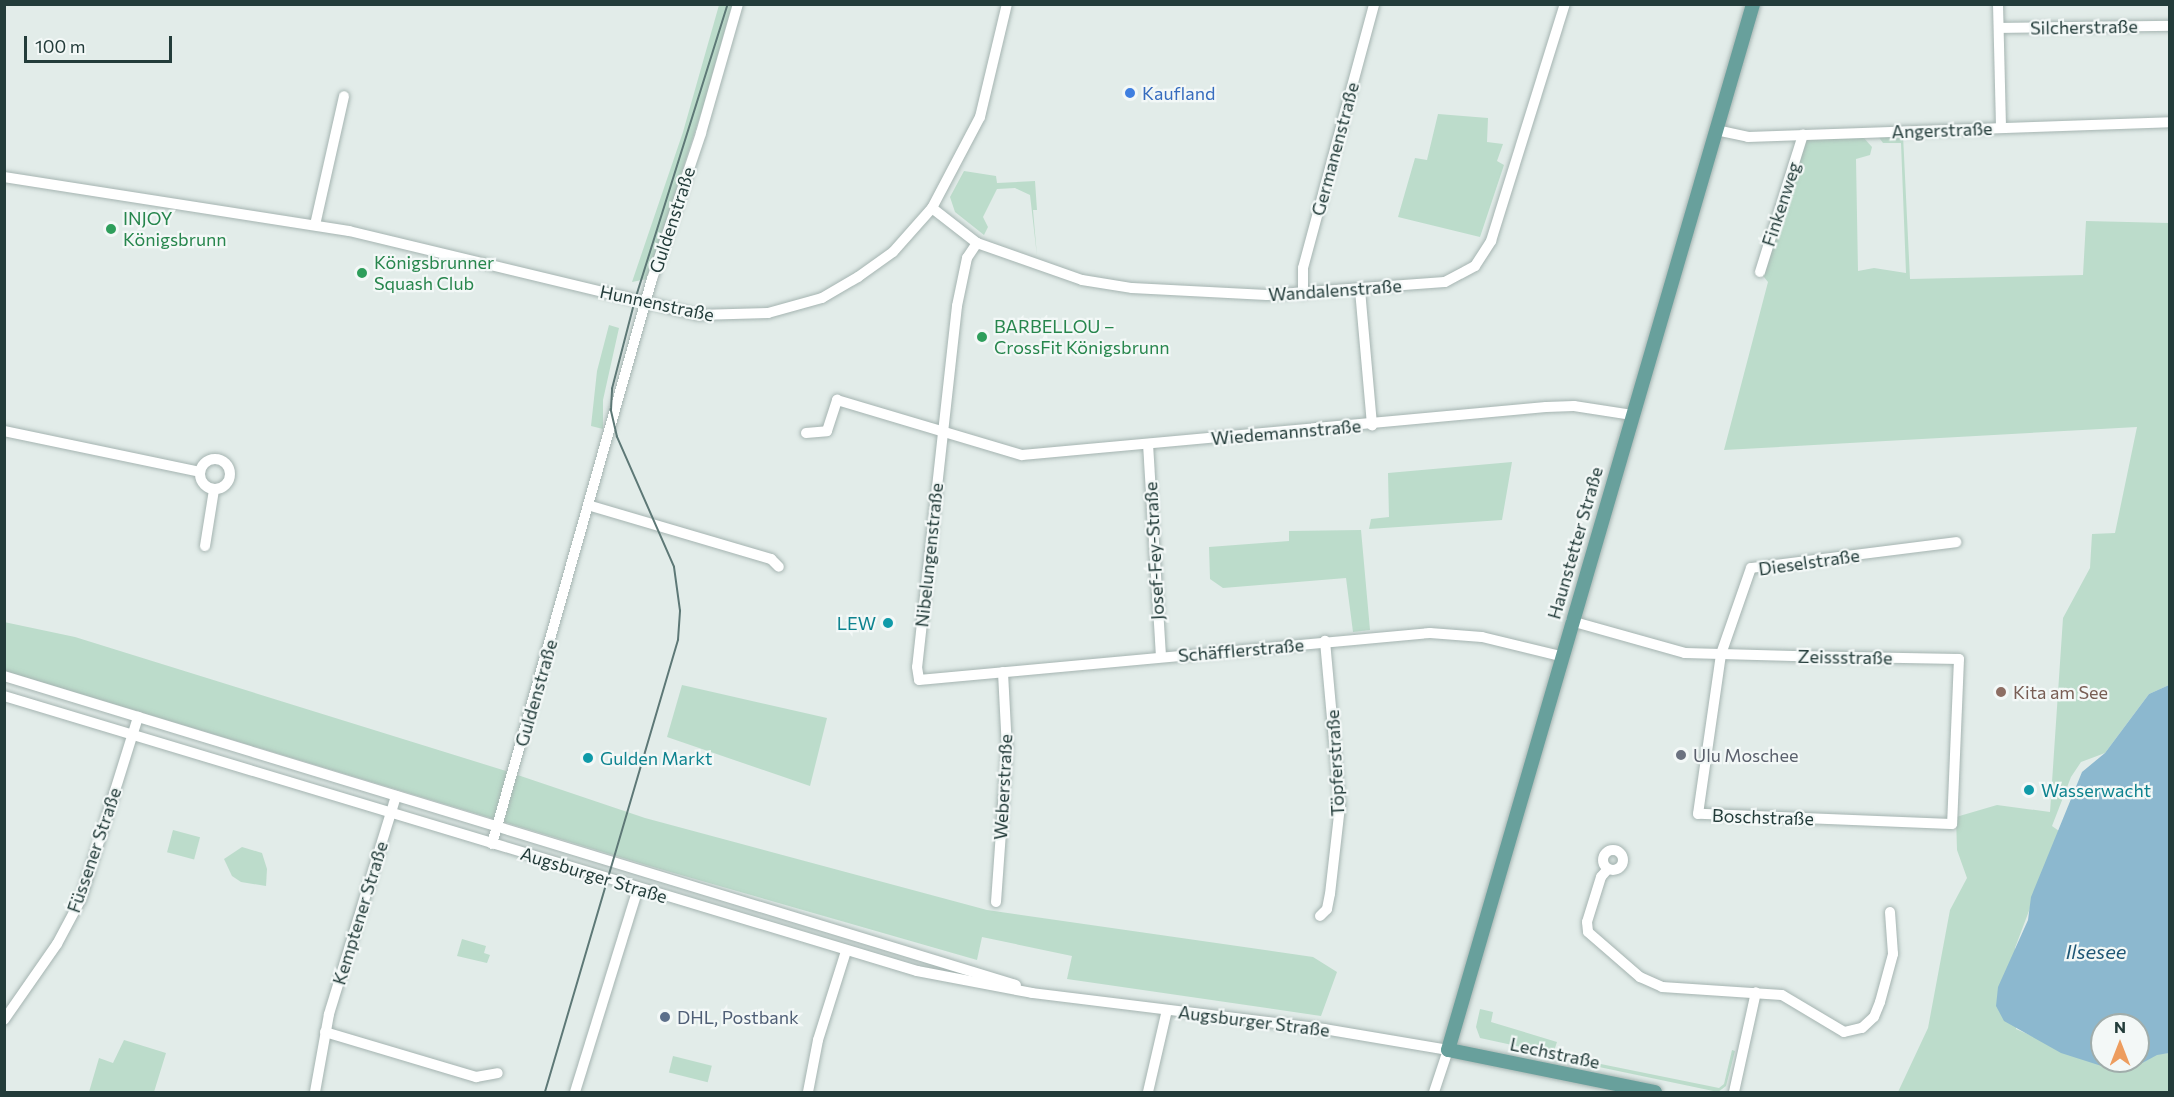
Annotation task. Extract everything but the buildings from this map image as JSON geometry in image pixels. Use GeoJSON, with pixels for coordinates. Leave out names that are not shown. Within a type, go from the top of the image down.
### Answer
{"type":"FeatureCollection","features":[{"type":"Feature","properties":{"kind":"main road","name":"Haunstetter Straße"},"geometry":{"type":"LineString","coordinates":[[1448,1050],[1560,656],[1753,4]]}},
{"type":"Feature","properties":{"kind":"main road","name":"Lechstraße"},"geometry":{"type":"LineString","coordinates":[[1448,1050],[1652,1092]]}},
{"type":"Feature","properties":{"kind":"street","name":"Guldenstraße"},"geometry":{"type":"LineString","coordinates":[[492,844],[591,506],[646,303],[718,80],[738,4]]}},
{"type":"Feature","properties":{"kind":"street","name":"Hunnenstraße"},"geometry":{"type":"LineString","coordinates":[[4,177],[315,225],[646,303],[720,317],[768,313],[805,304],[829,294],[893,252],[932,208],[980,117],[1007,4]]}},
{"type":"Feature","properties":{"kind":"street","name":"Germanenstraße"},"geometry":{"type":"LineString","coordinates":[[1303,294],[1303,268],[1374,4]]}},
{"type":"Feature","properties":{"kind":"street","name":"Wandalenstraße"},"geometry":{"type":"LineString","coordinates":[[932,208],[977,243],[1082,279],[1124,286],[1207,293],[1303,294],[1445,282],[1464,275],[1485,254],[1565,4]]}},
{"type":"Feature","properties":{"kind":"street"},"geometry":{"type":"LineString","coordinates":[[1998,4],[2001,128]]}},
{"type":"Feature","properties":{"kind":"street","name":"Silcherstraße"},"geometry":{"type":"LineString","coordinates":[[1999,28],[2169,26]]}},
{"type":"Feature","properties":{"kind":"street"},"geometry":{"type":"LineString","coordinates":[[315,225],[344,96]]}},
{"type":"Feature","properties":{"kind":"street","name":"Angerstraße"},"geometry":{"type":"LineString","coordinates":[[1716,130],[1748,137],[2169,122]]}},
{"type":"Feature","properties":{"kind":"street","name":"Finkenweg"},"geometry":{"type":"LineString","coordinates":[[1760,272],[1803,135]]}},
{"type":"Feature","properties":{"kind":"street","name":"Nibelungenstraße"},"geometry":{"type":"LineString","coordinates":[[919,680],[917,667],[963,270],[977,243]]}},
{"type":"Feature","properties":{"kind":"street"},"geometry":{"type":"LineString","coordinates":[[1360,290],[1372,425]]}},
{"type":"Feature","properties":{"kind":"street"},"geometry":{"type":"LineString","coordinates":[[806,433],[827,431],[837,400],[943,431]]}},
{"type":"Feature","properties":{"kind":"street","name":"Wiedemannstraße"},"geometry":{"type":"LineString","coordinates":[[943,431],[1022,455],[1372,425],[1545,406],[1574,406],[1632,415]]}},
{"type":"Feature","properties":{"kind":"street"},"geometry":{"type":"LineString","coordinates":[[4,431],[200,472]]}},
{"type":"Feature","properties":{"kind":"street","name":"Josef-Fey-Straße"},"geometry":{"type":"LineString","coordinates":[[1148,444],[1161,657]]}},
{"type":"Feature","properties":{"kind":"street"},"geometry":{"type":"LineString","coordinates":[[214,459],[227,465],[230,475],[227,484],[214,490],[204,486],[200,472],[205,463],[214,459]]}},
{"type":"Feature","properties":{"kind":"street"},"geometry":{"type":"LineString","coordinates":[[205,546],[214,490]]}},
{"type":"Feature","properties":{"kind":"street"},"geometry":{"type":"LineString","coordinates":[[591,506],[771,559],[779,567]]}},
{"type":"Feature","properties":{"kind":"street","name":"Dieselstraße"},"geometry":{"type":"LineString","coordinates":[[1721,654],[1751,568],[1956,542]]}},
{"type":"Feature","properties":{"kind":"street","name":"Zeissstraße"},"geometry":{"type":"LineString","coordinates":[[1571,621],[1685,652],[1959,659],[1952,824]]}},
{"type":"Feature","properties":{"kind":"street","name":"Schäfflerstraße"},"geometry":{"type":"LineString","coordinates":[[919,680],[1383,635],[1482,637],[1560,656]]}},
{"type":"Feature","properties":{"kind":"street","name":"Töpferstraße"},"geometry":{"type":"LineString","coordinates":[[1320,916],[1327,909],[1330,894],[1340,806],[1325,642]]}},
{"type":"Feature","properties":{"kind":"street","name":"Boschstraße"},"geometry":{"type":"LineString","coordinates":[[1721,654],[1698,814],[1952,824]]}},
{"type":"Feature","properties":{"kind":"street","name":"Weberstraße"},"geometry":{"type":"LineString","coordinates":[[996,902],[1007,749],[1003,672]]}},
{"type":"Feature","properties":{"kind":"street","name":"Augsburger Straße"},"geometry":{"type":"LineString","coordinates":[[4,676],[1060,996]]}},
{"type":"Feature","properties":{"kind":"street","name":"Augsburger Straße"},"geometry":{"type":"LineString","coordinates":[[4,696],[846,951],[960,980],[1060,996],[1324,1029],[1448,1050]]}},
{"type":"Feature","properties":{"kind":"street"},"geometry":{"type":"LineString","coordinates":[[132,734],[138,717]]}},
{"type":"Feature","properties":{"kind":"street","name":"Füssener Straße"},"geometry":{"type":"LineString","coordinates":[[4,1020],[57,944],[81,898],[132,734]]}},
{"type":"Feature","properties":{"kind":"street","name":"Kemptener Straße"},"geometry":{"type":"LineString","coordinates":[[315,1092],[325,1032],[396,795]]}},
{"type":"Feature","properties":{"kind":"street"},"geometry":{"type":"LineString","coordinates":[[1607,870],[1600,877],[1587,922],[1591,936],[1619,962],[1662,987],[1756,992],[1793,999],[1834,1029],[1844,1032],[1862,1028],[1874,1017],[1891,963],[1894,932],[1890,912]]}},
{"type":"Feature","properties":{"kind":"street"},"geometry":{"type":"LineString","coordinates":[[575,1092],[638,888]]}},
{"type":"Feature","properties":{"kind":"street"},"geometry":{"type":"LineString","coordinates":[[808,1092],[818,1040],[846,951]]}},
{"type":"Feature","properties":{"kind":"street"},"geometry":{"type":"LineString","coordinates":[[1734,1092],[1756,992]]}},
{"type":"Feature","properties":{"kind":"street"},"geometry":{"type":"LineString","coordinates":[[1148,1092],[1167,1010]]}},
{"type":"Feature","properties":{"kind":"street"},"geometry":{"type":"LineString","coordinates":[[325,1032],[476,1077],[498,1073]]}},
{"type":"Feature","properties":{"kind":"street","name":"Haunstetter Straße"},"geometry":{"type":"LineString","coordinates":[[1434,1092],[1448,1050]]}},
{"type":"Feature","properties":{"kind":"green space"},"geometry":{"type":"Polygon","coordinates":[[[719,5],[732,5],[704,104],[647,279],[632,282],[683,132],[719,5]]]}},
{"type":"Feature","properties":{"kind":"green space"},"geometry":{"type":"Polygon","coordinates":[[[1438,114],[1488,118],[1487,142],[1503,144],[1497,161],[1504,165],[1480,237],[1398,217],[1415,158],[1427,160],[1438,114]]]}},
{"type":"Feature","properties":{"kind":"green space"},"geometry":{"type":"Polygon","coordinates":[[[1903,135],[1910,279],[2083,275],[2086,221],[2169,223],[2169,685],[2149,694],[2105,753],[2081,762],[2071,777],[2052,826],[2059,831],[2015,948],[2016,1029],[2090,1060],[2090,1073],[2150,1073],[2150,1058],[2157,1054],[2169,1053],[2169,1092],[1898,1092],[1928,1028],[1950,910],[1967,878],[1957,850],[1956,817],[1997,805],[2050,812],[2063,618],[2090,568],[2092,534],[2115,533],[2137,427],[1724,450],[1768,282],[1760,272],[1805,136],[1863,137],[1872,147],[1870,155],[1856,159],[1858,271],[1874,268],[1906,273],[1901,143],[1883,143],[1878,136],[1903,135]]]}},
{"type":"Feature","properties":{"kind":"green space"},"geometry":{"type":"Polygon","coordinates":[[[964,171],[996,176],[997,183],[1035,181],[1037,210],[1033,210],[1037,256],[1030,195],[1015,188],[997,189],[983,217],[988,227],[984,235],[955,212],[950,197],[964,171]]]}},
{"type":"Feature","properties":{"kind":"green space"},"geometry":{"type":"Polygon","coordinates":[[[609,325],[619,328],[603,400],[603,429],[591,426],[597,371],[609,325]]]}},
{"type":"Feature","properties":{"kind":"green space"},"geometry":{"type":"Polygon","coordinates":[[[1512,462],[1502,520],[1369,529],[1371,519],[1389,517],[1388,473],[1512,462]]]}},
{"type":"Feature","properties":{"kind":"green space"},"geometry":{"type":"Polygon","coordinates":[[[1361,530],[1370,630],[1353,632],[1346,578],[1223,588],[1210,579],[1209,547],[1289,541],[1289,531],[1361,530]]]}},
{"type":"Feature","properties":{"kind":"green space"},"geometry":{"type":"Polygon","coordinates":[[[4,622],[75,637],[506,771],[645,818],[987,910],[1313,957],[1337,972],[1321,1016],[1067,979],[1072,956],[982,937],[977,960],[646,865],[5,671],[4,622]]]}},
{"type":"Feature","properties":{"kind":"green space"},"geometry":{"type":"Polygon","coordinates":[[[682,685],[827,718],[810,786],[667,737],[682,685]]]}},
{"type":"Feature","properties":{"kind":"green space"},"geometry":{"type":"Polygon","coordinates":[[[173,830],[200,837],[194,859],[167,852],[173,830]]]}},
{"type":"Feature","properties":{"kind":"green space"},"geometry":{"type":"Polygon","coordinates":[[[242,847],[262,853],[267,869],[266,886],[241,882],[232,876],[224,859],[242,847]]]}},
{"type":"Feature","properties":{"kind":"green space"},"geometry":{"type":"Polygon","coordinates":[[[462,939],[486,946],[484,953],[490,955],[487,963],[457,956],[462,939]]]}},
{"type":"Feature","properties":{"kind":"green space"},"geometry":{"type":"Polygon","coordinates":[[[1480,1009],[1493,1012],[1491,1022],[1557,1042],[1553,1054],[1480,1038],[1476,1027],[1480,1009]]]}},
{"type":"Feature","properties":{"kind":"green space"},"geometry":{"type":"Polygon","coordinates":[[[124,1040],[166,1053],[154,1092],[89,1092],[99,1058],[113,1063],[124,1040]]]}},
{"type":"Feature","properties":{"kind":"green space"},"geometry":{"type":"Polygon","coordinates":[[[1732,1050],[1735,1051],[1726,1086],[1718,1092],[1580,1063],[1581,1060],[1719,1088],[1724,1084],[1732,1050]]]}},
{"type":"Feature","properties":{"kind":"green space"},"geometry":{"type":"Polygon","coordinates":[[[673,1056],[712,1066],[708,1082],[669,1072],[673,1056]]]}},
{"type":"Feature","properties":{"kind":"water","name":"Ilsesee"},"geometry":{"type":"Polygon","coordinates":[[[2169,685],[2169,1053],[2150,1059],[2150,1013],[2090,1013],[2090,1062],[2061,1053],[2004,1021],[1996,1006],[1998,987],[2028,920],[2031,897],[2082,772],[2105,753],[2149,694],[2169,685]]]}},
{"type":"Feature","properties":{"kind":"tram line"},"geometry":{"type":"LineString","coordinates":[[545,1092],[678,640],[680,611],[674,567],[617,437],[611,410],[612,389],[635,300],[728,4]]}},
{"type":"Feature","properties":{"kind":"place","name":"Kaufland"},"geometry":{"type":"Point","coordinates":[1130,93]}},
{"type":"Feature","properties":{"kind":"place","name":"INJOY Königsbrunn"},"geometry":{"type":"Point","coordinates":[111,229]}},
{"type":"Feature","properties":{"kind":"place","name":"Königsbrunner Squash Club"},"geometry":{"type":"Point","coordinates":[362,273]}},
{"type":"Feature","properties":{"kind":"place","name":"BARBELLOU – CrossFit Königsbrunn"},"geometry":{"type":"Point","coordinates":[982,337]}},
{"type":"Feature","properties":{"kind":"place","name":"LEW"},"geometry":{"type":"Point","coordinates":[888,623]}},
{"type":"Feature","properties":{"kind":"place","name":"Kita am See"},"geometry":{"type":"Point","coordinates":[2001,692]}},
{"type":"Feature","properties":{"kind":"place","name":"Ulu Moschee"},"geometry":{"type":"Point","coordinates":[1681,755]}},
{"type":"Feature","properties":{"kind":"place","name":"Gulden Markt"},"geometry":{"type":"Point","coordinates":[588,758]}},
{"type":"Feature","properties":{"kind":"place","name":"Wasserwacht"},"geometry":{"type":"Point","coordinates":[2029,790]}},
{"type":"Feature","properties":{"kind":"place","name":"DHL, Postbank"},"geometry":{"type":"Point","coordinates":[665,1017]}}]}
